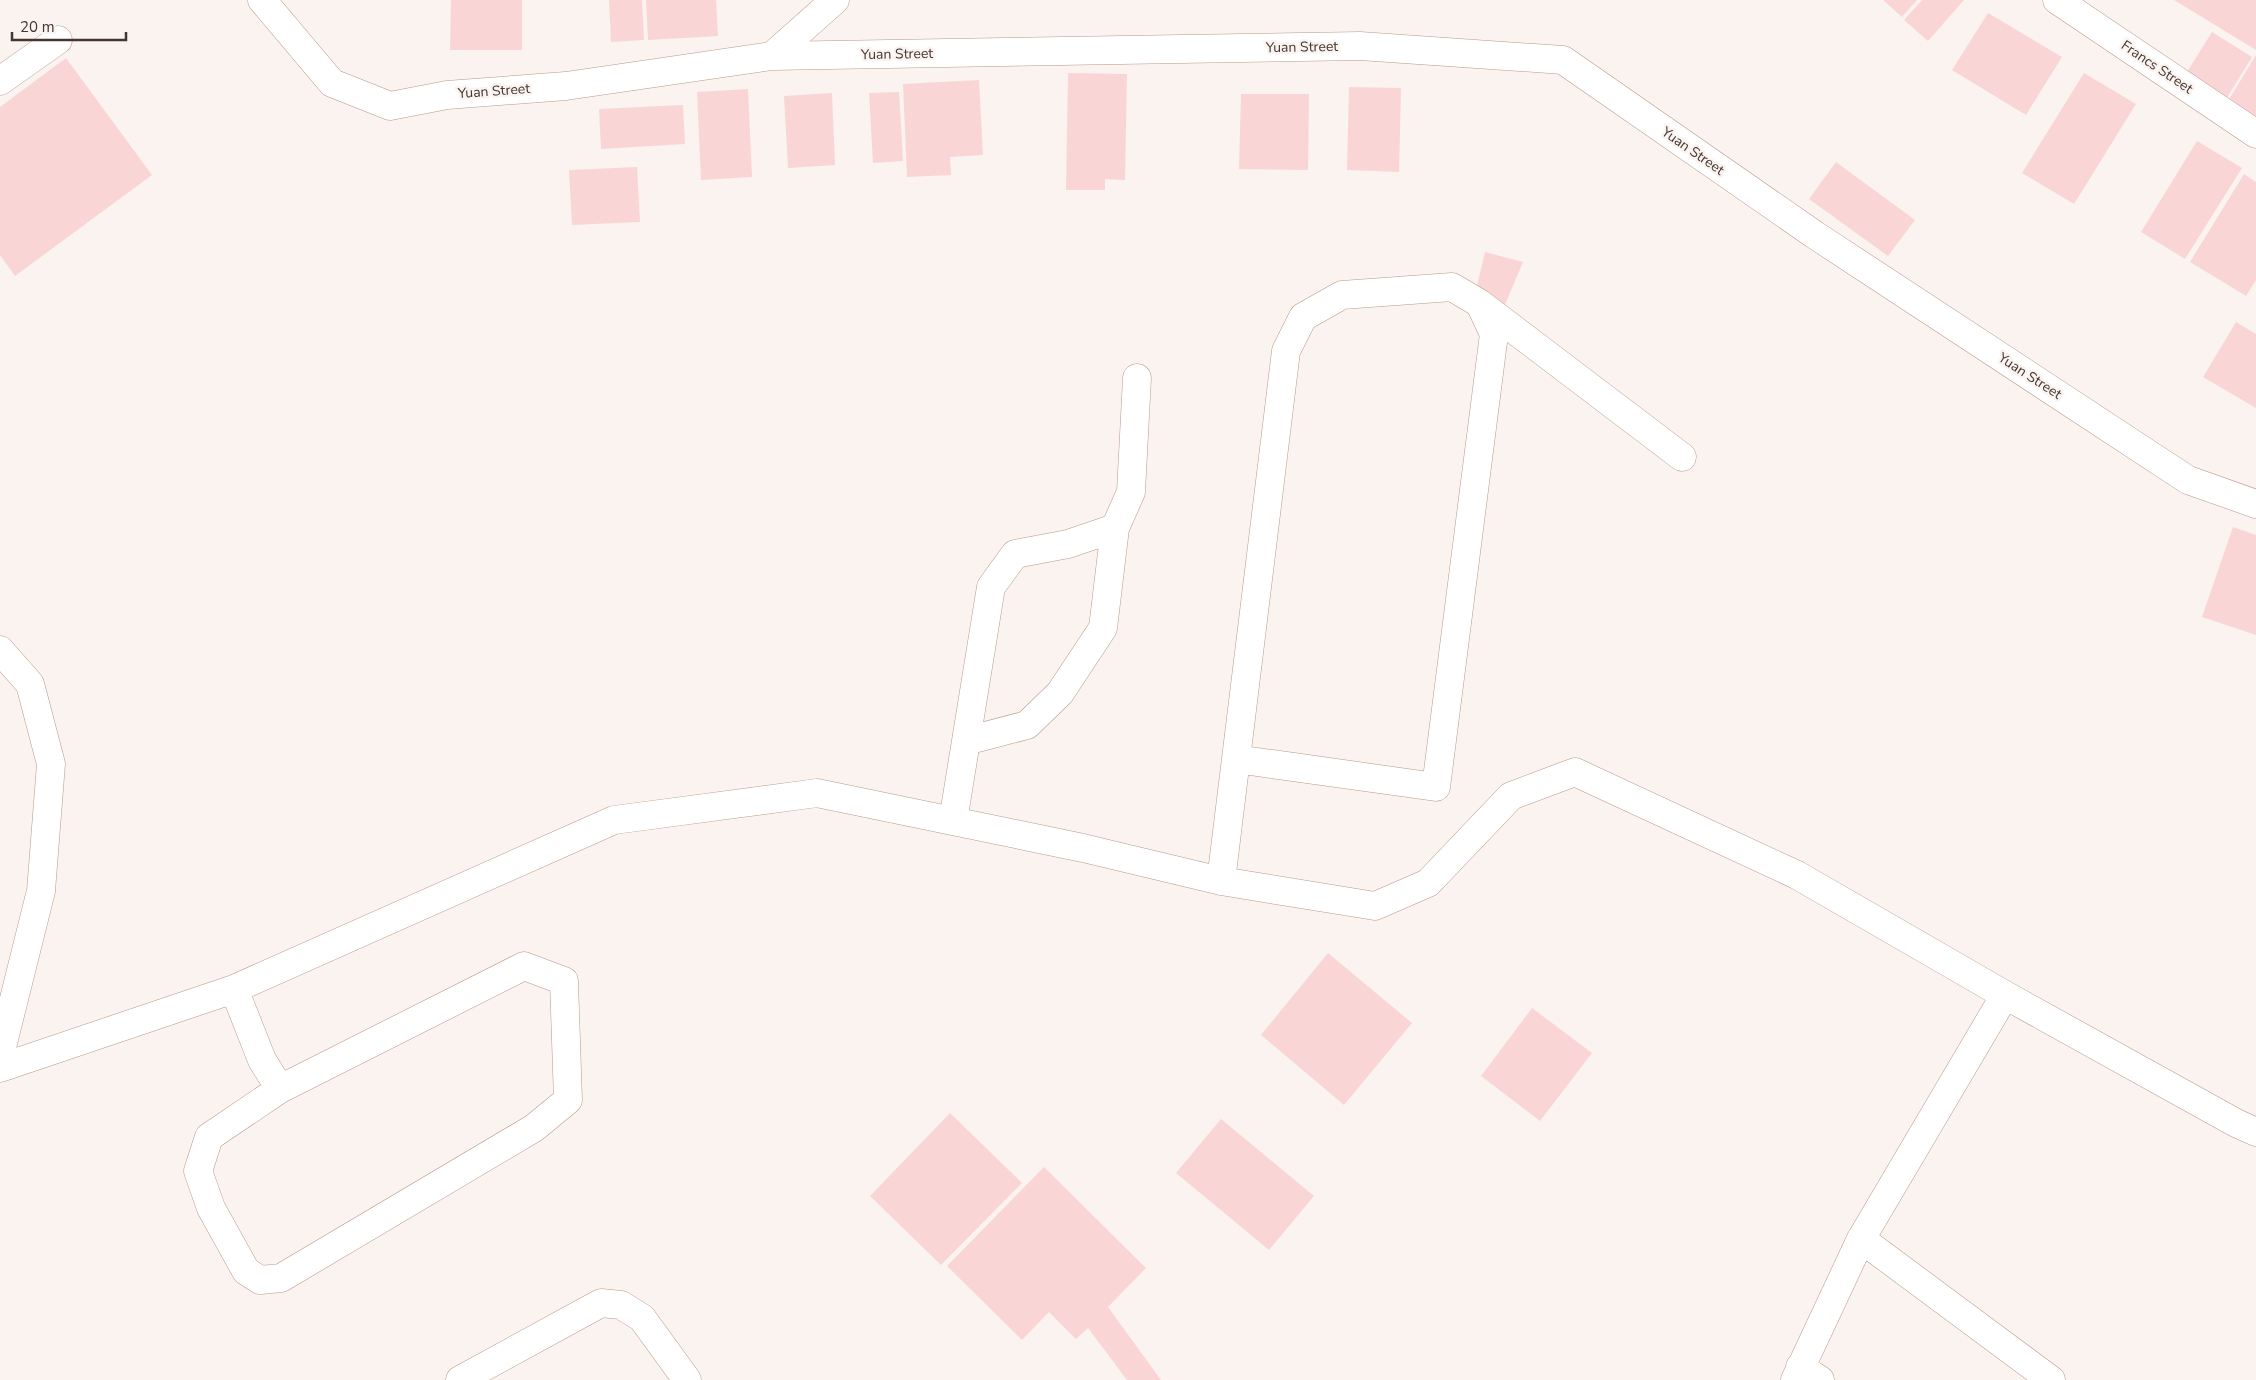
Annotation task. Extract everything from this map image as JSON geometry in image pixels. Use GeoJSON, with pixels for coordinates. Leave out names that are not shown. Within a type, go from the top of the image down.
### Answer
{"type":"FeatureCollection","features":[{"type":"Feature","properties":{"kind":"street","name":"Yuan Street"},"geometry":{"type":"LineString","coordinates":[[262,0],[332,83],[390,106],[447,95],[566,86],[772,56],[1360,46],[1563,60],[1815,235],[2188,480],[2256,504]]}},
{"type":"Feature","properties":{"kind":"street"},"geometry":{"type":"LineString","coordinates":[[772,56],[835,0]]}},
{"type":"Feature","properties":{"kind":"street","name":"Francs Street"},"geometry":{"type":"LineString","coordinates":[[2058,0],[2256,134]]}},
{"type":"Feature","properties":{"kind":"street"},"geometry":{"type":"LineString","coordinates":[[0,81],[58,40]]}},
{"type":"Feature","properties":{"kind":"street"},"geometry":{"type":"LineString","coordinates":[[1221,881],[1286,351],[1304,317],[1342,296],[1452,287],[1479,303],[1682,457]]}},
{"type":"Feature","properties":{"kind":"street"},"geometry":{"type":"LineString","coordinates":[[1236,759],[1436,787],[1494,334],[1479,303]]}},
{"type":"Feature","properties":{"kind":"street"},"geometry":{"type":"LineString","coordinates":[[966,741],[1027,725],[1060,693],[1103,628],[1115,528],[1131,492],[1138,378]]}},
{"type":"Feature","properties":{"kind":"street"},"geometry":{"type":"LineString","coordinates":[[953,822],[991,587],[1015,554],[1068,544],[1115,528]]}},
{"type":"Feature","properties":{"kind":"street"},"geometry":{"type":"LineString","coordinates":[[0,650],[30,684],[51,764],[41,892],[0,1055]]}},
{"type":"Feature","properties":{"kind":"street"},"geometry":{"type":"LineString","coordinates":[[0,1068],[234,989],[614,820],[817,793],[1083,848],[1221,881],[1375,906],[1428,884],[1511,796],[1576,772],[1797,876],[2005,995],[2236,1123],[2256,1132]]}},
{"type":"Feature","properties":{"kind":"street"},"geometry":{"type":"LineString","coordinates":[[524,966],[564,981],[568,1100],[534,1128],[281,1278],[260,1280],[246,1271],[212,1208],[198,1171],[209,1137],[280,1089],[524,966]]}},
{"type":"Feature","properties":{"kind":"street"},"geometry":{"type":"LineString","coordinates":[[234,989],[262,1060],[280,1089]]}},
{"type":"Feature","properties":{"kind":"street"},"geometry":{"type":"LineString","coordinates":[[1805,1376],[1861,1239],[2005,995]]}},
{"type":"Feature","properties":{"kind":"street"},"geometry":{"type":"LineString","coordinates":[[1861,1239],[2051,1380]]}},
{"type":"Feature","properties":{"kind":"street"},"geometry":{"type":"LineString","coordinates":[[460,1380],[601,1303],[621,1305],[642,1318],[686,1380]]}},
{"type":"Feature","properties":{"kind":"building"},"geometry":{"type":"Polygon","coordinates":[[[451,0],[522,0],[522,50],[450,50],[451,0]]]}},
{"type":"Feature","properties":{"kind":"building"},"geometry":{"type":"Polygon","coordinates":[[[609,0],[642,0],[644,40],[611,42],[609,0]]]}},
{"type":"Feature","properties":{"kind":"building"},"geometry":{"type":"Polygon","coordinates":[[[646,0],[716,0],[718,36],[648,40],[646,0]]]}},
{"type":"Feature","properties":{"kind":"building"},"geometry":{"type":"Polygon","coordinates":[[[1883,0],[1917,0],[1902,17],[1883,0]]]}},
{"type":"Feature","properties":{"kind":"building"},"geometry":{"type":"Polygon","coordinates":[[[1922,0],[1964,0],[1928,41],[1904,20],[1922,0]]]}},
{"type":"Feature","properties":{"kind":"building"},"geometry":{"type":"Polygon","coordinates":[[[2174,0],[2256,0],[2256,50],[2174,0]]]}},
{"type":"Feature","properties":{"kind":"building"},"geometry":{"type":"Polygon","coordinates":[[[1988,13],[2062,57],[2026,115],[1952,70],[1988,13]]]}},
{"type":"Feature","properties":{"kind":"building"},"geometry":{"type":"Polygon","coordinates":[[[2212,32],[2252,57],[2223,104],[2182,80],[2212,32]]]}},
{"type":"Feature","properties":{"kind":"building"},"geometry":{"type":"Polygon","coordinates":[[[2256,55],[2256,125],[2225,106],[2256,55]]]}},
{"type":"Feature","properties":{"kind":"building"},"geometry":{"type":"Polygon","coordinates":[[[66,58],[152,175],[15,276],[0,255],[0,107],[66,58]]]}},
{"type":"Feature","properties":{"kind":"building"},"geometry":{"type":"Polygon","coordinates":[[[1068,73],[1127,74],[1125,180],[1105,179],[1105,190],[1066,190],[1068,73]]]}},
{"type":"Feature","properties":{"kind":"building"},"geometry":{"type":"Polygon","coordinates":[[[2084,73],[2136,104],[2074,204],[2022,173],[2084,73]]]}},
{"type":"Feature","properties":{"kind":"building"},"geometry":{"type":"Polygon","coordinates":[[[979,80],[983,155],[950,157],[951,175],[907,177],[903,84],[979,80]]]}},
{"type":"Feature","properties":{"kind":"building"},"geometry":{"type":"Polygon","coordinates":[[[1349,87],[1401,88],[1399,172],[1347,170],[1349,87]]]}},
{"type":"Feature","properties":{"kind":"building"},"geometry":{"type":"Polygon","coordinates":[[[748,89],[752,177],[701,180],[697,92],[748,89]]]}},
{"type":"Feature","properties":{"kind":"building"},"geometry":{"type":"Polygon","coordinates":[[[899,92],[903,161],[873,163],[869,93],[899,92]]]}},
{"type":"Feature","properties":{"kind":"building"},"geometry":{"type":"Polygon","coordinates":[[[832,93],[835,165],[788,168],[784,96],[832,93]]]}},
{"type":"Feature","properties":{"kind":"building"},"geometry":{"type":"Polygon","coordinates":[[[1241,94],[1309,94],[1308,170],[1239,169],[1241,94]]]}},
{"type":"Feature","properties":{"kind":"building"},"geometry":{"type":"Polygon","coordinates":[[[683,105],[685,144],[601,149],[599,109],[683,105]]]}},
{"type":"Feature","properties":{"kind":"building"},"geometry":{"type":"Polygon","coordinates":[[[2197,141],[2242,168],[2185,259],[2141,232],[2197,141]]]}},
{"type":"Feature","properties":{"kind":"building"},"geometry":{"type":"Polygon","coordinates":[[[1836,162],[1915,220],[1888,256],[1809,199],[1836,162]]]}},
{"type":"Feature","properties":{"kind":"building"},"geometry":{"type":"Polygon","coordinates":[[[637,167],[640,222],[572,225],[569,170],[637,167]]]}},
{"type":"Feature","properties":{"kind":"building"},"geometry":{"type":"Polygon","coordinates":[[[2244,174],[2256,182],[2256,280],[2246,296],[2190,262],[2244,174]]]}},
{"type":"Feature","properties":{"kind":"building"},"geometry":{"type":"Polygon","coordinates":[[[1485,252],[1523,262],[1504,307],[1476,290],[1485,252]]]}},
{"type":"Feature","properties":{"kind":"building"},"geometry":{"type":"Polygon","coordinates":[[[2236,322],[2256,334],[2256,408],[2203,377],[2236,322]]]}},
{"type":"Feature","properties":{"kind":"building"},"geometry":{"type":"Polygon","coordinates":[[[2233,527],[2256,535],[2256,635],[2202,617],[2233,527]]]}},
{"type":"Feature","properties":{"kind":"building"},"geometry":{"type":"Polygon","coordinates":[[[1328,953],[1412,1023],[1344,1105],[1261,1035],[1328,953]]]}},
{"type":"Feature","properties":{"kind":"building"},"geometry":{"type":"Polygon","coordinates":[[[1532,1008],[1592,1053],[1540,1121],[1481,1076],[1532,1008]]]}},
{"type":"Feature","properties":{"kind":"building"},"geometry":{"type":"Polygon","coordinates":[[[950,1113],[1022,1183],[941,1265],[870,1196],[950,1113]]]}},
{"type":"Feature","properties":{"kind":"building"},"geometry":{"type":"Polygon","coordinates":[[[1221,1119],[1314,1196],[1269,1250],[1176,1173],[1221,1119]]]}},
{"type":"Feature","properties":{"kind":"building"},"geometry":{"type":"Polygon","coordinates":[[[1044,1167],[1146,1268],[1108,1307],[1161,1380],[1127,1380],[1088,1328],[1076,1339],[1049,1312],[1022,1340],[947,1266],[1044,1167]]]}}]}
